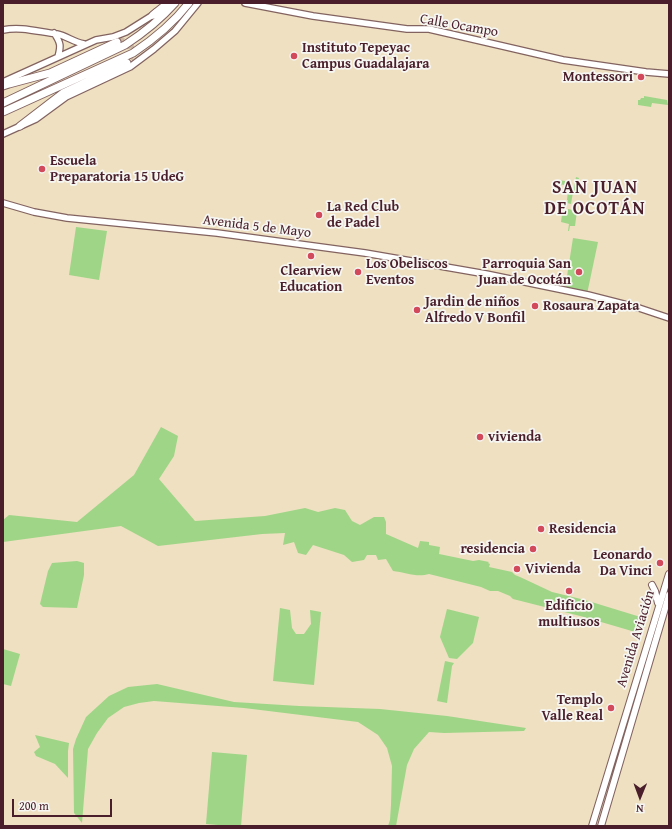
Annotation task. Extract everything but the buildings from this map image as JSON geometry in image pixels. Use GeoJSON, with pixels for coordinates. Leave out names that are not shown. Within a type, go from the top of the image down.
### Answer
{"type":"FeatureCollection","features":[{"type":"Feature","properties":{"kind":"highway"},"geometry":{"type":"LineString","coordinates":[[153,14],[168,3]]}},
{"type":"Feature","properties":{"kind":"highway"},"geometry":{"type":"LineString","coordinates":[[3,103],[125,44],[154,24],[175,3]]}},
{"type":"Feature","properties":{"kind":"highway"},"geometry":{"type":"LineString","coordinates":[[3,112],[133,53],[158,34],[189,3]]}},
{"type":"Feature","properties":{"kind":"highway"},"geometry":{"type":"LineString","coordinates":[[3,86],[50,73],[117,42]]}},
{"type":"Feature","properties":{"kind":"highway"},"geometry":{"type":"LineString","coordinates":[[20,126],[63,93],[127,63]]}},
{"type":"Feature","properties":{"kind":"main road"},"geometry":{"type":"LineString","coordinates":[[3,82],[84,44],[113,37],[126,32],[153,14],[164,3]]}},
{"type":"Feature","properties":{"kind":"main road"},"geometry":{"type":"LineString","coordinates":[[3,134],[36,119],[66,97],[130,67],[175,32],[198,3]]}},
{"type":"Feature","properties":{"kind":"main road","name":"Calle Ocampo"},"geometry":{"type":"LineString","coordinates":[[245,3],[313,16],[407,29],[429,29],[563,60],[669,74]]}},
{"type":"Feature","properties":{"kind":"main road"},"geometry":{"type":"LineString","coordinates":[[3,30],[20,28],[60,34],[73,42],[84,44]]}},
{"type":"Feature","properties":{"kind":"main road"},"geometry":{"type":"LineString","coordinates":[[54,33],[60,43],[58,57]]}},
{"type":"Feature","properties":{"kind":"main road","name":"Avenida 5 de Mayo"},"geometry":{"type":"LineString","coordinates":[[3,202],[34,212],[67,218],[217,233],[365,253],[486,274],[580,293],[639,308],[669,318]]}},
{"type":"Feature","properties":{"kind":"main road","name":"Avenida 5 de Mayo"},"geometry":{"type":"LineString","coordinates":[[3,202],[75,219]]}},
{"type":"Feature","properties":{"kind":"main road","name":"Avenida Aviación"},"geometry":{"type":"LineString","coordinates":[[592,826],[669,574]]}},
{"type":"Feature","properties":{"kind":"main road"},"geometry":{"type":"LineString","coordinates":[[652,585],[657,596],[658,609]]}},
{"type":"Feature","properties":{"kind":"main road","name":"Avenida Aviación"},"geometry":{"type":"LineString","coordinates":[[601,826],[669,595]]}},
{"type":"Feature","properties":{"kind":"green space"},"geometry":{"type":"Polygon","coordinates":[[[644,96],[667,100],[668,105],[652,103],[651,107],[638,105],[638,100],[644,98],[644,96]]]}},
{"type":"Feature","properties":{"kind":"green space"},"geometry":{"type":"Polygon","coordinates":[[[576,177],[579,178],[575,192],[573,192],[576,177]]]}},
{"type":"Feature","properties":{"kind":"green space"},"geometry":{"type":"Polygon","coordinates":[[[559,180],[570,182],[568,191],[564,190],[565,185],[558,184],[559,180]]]}},
{"type":"Feature","properties":{"kind":"green space"},"geometry":{"type":"Polygon","coordinates":[[[568,191],[573,192],[571,204],[567,203],[568,191]]]}},
{"type":"Feature","properties":{"kind":"green space"},"geometry":{"type":"Polygon","coordinates":[[[568,209],[577,211],[575,226],[570,226],[569,231],[569,224],[561,222],[562,214],[567,215],[568,209]]]}},
{"type":"Feature","properties":{"kind":"green space"},"geometry":{"type":"Polygon","coordinates":[[[76,227],[107,231],[99,280],[69,275],[76,227]]]}},
{"type":"Feature","properties":{"kind":"green space"},"geometry":{"type":"Polygon","coordinates":[[[573,238],[598,242],[587,294],[565,289],[573,238]]]}},
{"type":"Feature","properties":{"kind":"green space"},"geometry":{"type":"Polygon","coordinates":[[[161,427],[178,436],[174,456],[159,479],[195,521],[265,516],[305,508],[318,512],[335,508],[345,510],[352,521],[360,525],[374,517],[384,517],[386,522],[386,534],[418,548],[420,541],[429,542],[429,545],[440,547],[439,554],[473,561],[479,560],[489,562],[489,567],[512,572],[515,575],[552,592],[585,600],[647,619],[642,634],[584,617],[513,599],[510,596],[498,591],[490,591],[481,587],[429,574],[416,575],[393,571],[386,559],[378,560],[376,555],[367,555],[364,560],[352,562],[344,555],[313,545],[306,555],[298,553],[294,542],[283,545],[285,533],[262,534],[158,546],[121,526],[3,542],[3,520],[9,515],[77,522],[134,475],[161,427]]]}},
{"type":"Feature","properties":{"kind":"green space"},"geometry":{"type":"Polygon","coordinates":[[[77,561],[84,563],[84,575],[77,608],[43,607],[40,604],[48,571],[52,563],[77,561]]]}},
{"type":"Feature","properties":{"kind":"green space"},"geometry":{"type":"Polygon","coordinates":[[[280,608],[290,610],[292,628],[296,634],[304,634],[311,624],[310,610],[321,612],[314,685],[273,681],[280,608]]]}},
{"type":"Feature","properties":{"kind":"green space"},"geometry":{"type":"Polygon","coordinates":[[[447,609],[479,617],[473,643],[457,659],[449,658],[440,637],[447,609]]]}},
{"type":"Feature","properties":{"kind":"green space"},"geometry":{"type":"Polygon","coordinates":[[[3,649],[20,654],[11,686],[3,684],[3,649]]]}},
{"type":"Feature","properties":{"kind":"green space"},"geometry":{"type":"Polygon","coordinates":[[[445,661],[454,663],[452,666],[447,703],[437,701],[445,661]]]}},
{"type":"Feature","properties":{"kind":"green space"},"geometry":{"type":"Polygon","coordinates":[[[157,684],[234,702],[380,709],[447,716],[526,728],[524,731],[429,732],[414,749],[407,765],[396,826],[388,826],[391,805],[392,766],[387,748],[378,735],[358,722],[244,708],[154,701],[139,703],[124,707],[108,718],[88,749],[82,823],[74,813],[73,749],[86,717],[109,696],[128,687],[157,684]]]}},
{"type":"Feature","properties":{"kind":"green space"},"geometry":{"type":"Polygon","coordinates":[[[35,735],[69,743],[68,778],[55,764],[36,756],[34,752],[40,747],[35,735]]]}},
{"type":"Feature","properties":{"kind":"green space"},"geometry":{"type":"Polygon","coordinates":[[[212,752],[247,755],[241,826],[206,824],[212,752]]]}},
{"type":"Feature","properties":{"kind":"tunnel"},"geometry":{"type":"LineString","coordinates":[[117,42],[126,42],[131,47],[131,54],[127,63]]}},
{"type":"Feature","properties":{"kind":"place","name":"Instituto Tepeyac Campus Guadalajara"},"geometry":{"type":"Point","coordinates":[294,56]}},
{"type":"Feature","properties":{"kind":"place","name":"Montessori"},"geometry":{"type":"Point","coordinates":[641,77]}},
{"type":"Feature","properties":{"kind":"place","name":"Escuela Preparatoria 15 UdeG"},"geometry":{"type":"Point","coordinates":[42,169]}},
{"type":"Feature","properties":{"kind":"place","name":"La Red Club de Padel"},"geometry":{"type":"Point","coordinates":[319,215]}},
{"type":"Feature","properties":{"kind":"place","name":"Clearview Education"},"geometry":{"type":"Point","coordinates":[311,256]}},
{"type":"Feature","properties":{"kind":"place","name":"Los Obeliscos Eventos"},"geometry":{"type":"Point","coordinates":[358,272]}},
{"type":"Feature","properties":{"kind":"place","name":"Parroquia San Juan de Ocotán"},"geometry":{"type":"Point","coordinates":[579,272]}},
{"type":"Feature","properties":{"kind":"place","name":"Rosaura Zapata"},"geometry":{"type":"Point","coordinates":[535,306]}},
{"type":"Feature","properties":{"kind":"place","name":"Jardin de niños Alfredo V Bonfil"},"geometry":{"type":"Point","coordinates":[417,310]}},
{"type":"Feature","properties":{"kind":"place","name":"vivienda"},"geometry":{"type":"Point","coordinates":[480,437]}},
{"type":"Feature","properties":{"kind":"place","name":"Residencia"},"geometry":{"type":"Point","coordinates":[541,529]}},
{"type":"Feature","properties":{"kind":"place","name":"residencia"},"geometry":{"type":"Point","coordinates":[533,549]}},
{"type":"Feature","properties":{"kind":"place","name":"Leonardo Da Vinci"},"geometry":{"type":"Point","coordinates":[660,563]}},
{"type":"Feature","properties":{"kind":"place","name":"Vivienda"},"geometry":{"type":"Point","coordinates":[517,569]}},
{"type":"Feature","properties":{"kind":"place","name":"Edificio multiusos"},"geometry":{"type":"Point","coordinates":[569,591]}},
{"type":"Feature","properties":{"kind":"place","name":"Templo Valle Real"},"geometry":{"type":"Point","coordinates":[611,708]}},
{"type":"Feature","properties":{"kind":"district","name":"SAN JUAN DE OCOTÁN"},"geometry":{"type":"Point","coordinates":[595,198]}}]}
